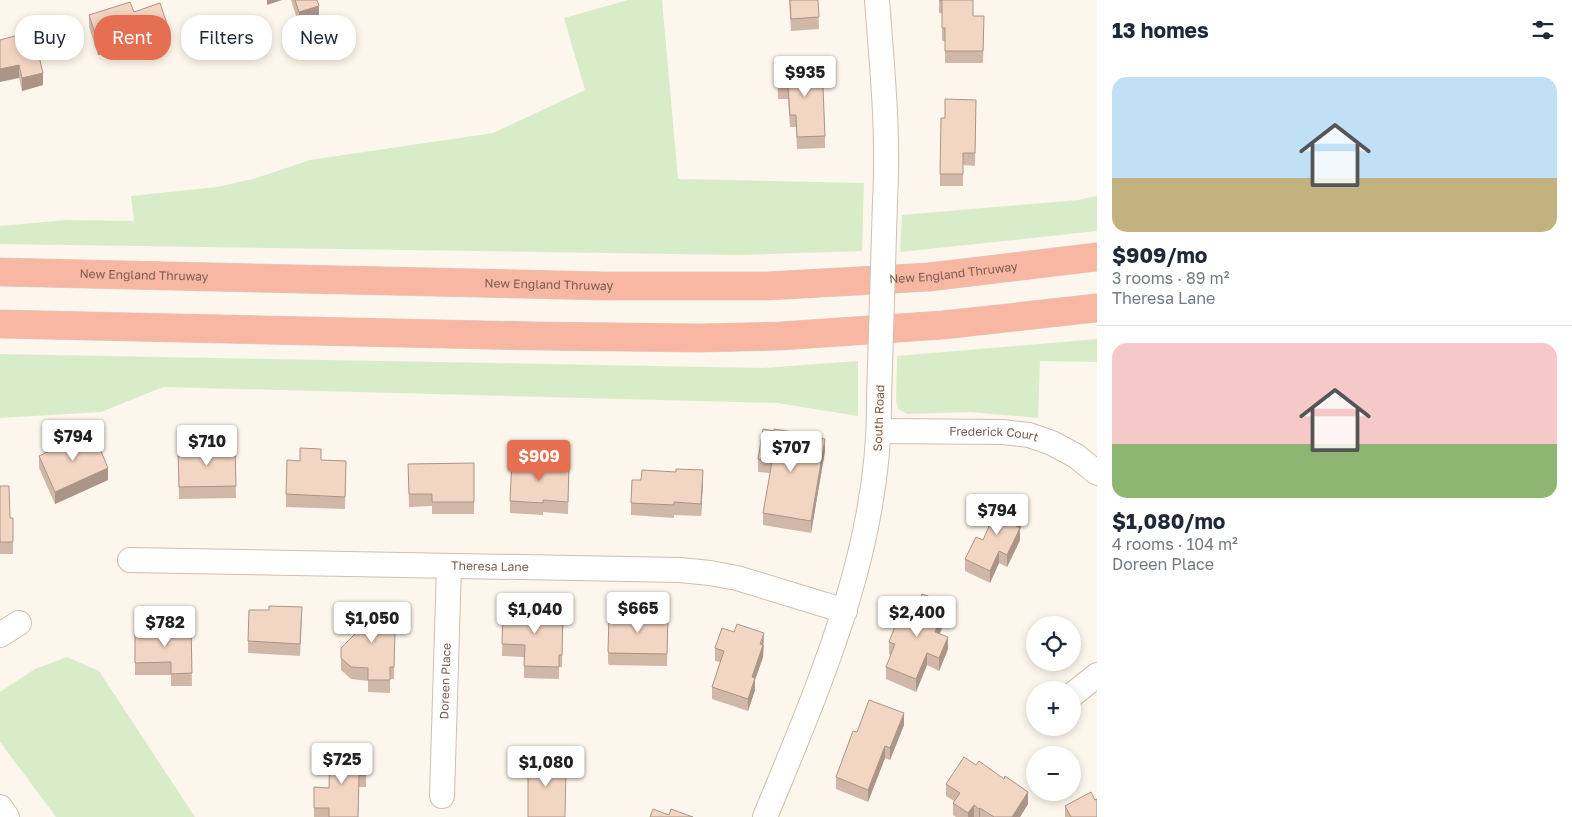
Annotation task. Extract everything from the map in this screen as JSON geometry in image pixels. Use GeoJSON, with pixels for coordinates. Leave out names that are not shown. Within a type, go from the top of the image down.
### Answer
{"type":"FeatureCollection","features":[{"type":"Feature","properties":{"kind":"highway","name":"New England Thruway"},"geometry":{"type":"LineString","coordinates":[[0,272],[604,286],[766,286],[929,277],[1010,269],[1097,257]]}},
{"type":"Feature","properties":{"kind":"highway"},"geometry":{"type":"LineString","coordinates":[[0,324],[700,338],[780,336],[934,326],[1097,308]]}},
{"type":"Feature","properties":{"kind":"street","name":"South Road"},"geometry":{"type":"LineString","coordinates":[[765,817],[845,611],[856,575],[871,505],[877,464],[880,431],[879,400],[887,164],[877,0]]}},
{"type":"Feature","properties":{"kind":"street","name":"Frederick Court"},"geometry":{"type":"LineString","coordinates":[[880,431],[1029,434],[1052,443],[1076,456],[1097,473]]}},
{"type":"Feature","properties":{"kind":"street","name":"Theresa Lane"},"geometry":{"type":"LineString","coordinates":[[130,560],[680,570],[737,578],[845,611]]}},
{"type":"Feature","properties":{"kind":"street","name":"Doreen Place"},"geometry":{"type":"LineString","coordinates":[[442,796],[449,566]]}},
{"type":"Feature","properties":{"kind":"street"},"geometry":{"type":"LineString","coordinates":[[1081,688],[1097,675]]}},
{"type":"Feature","properties":{"kind":"street"},"geometry":{"type":"LineString","coordinates":[[0,807],[7,817]]}},
{"type":"Feature","properties":{"kind":"green space"},"geometry":{"type":"Polygon","coordinates":[[[628,0],[662,0],[678,179],[864,183],[862,251],[738,255],[0,244],[0,226],[66,220],[134,221],[131,196],[217,187],[253,179],[310,160],[493,133],[585,90],[564,18],[628,0]]]}},
{"type":"Feature","properties":{"kind":"green space"},"geometry":{"type":"Polygon","coordinates":[[[1097,196],[1097,231],[900,252],[902,215],[1078,200],[1097,196]]]}},
{"type":"Feature","properties":{"kind":"green space"},"geometry":{"type":"Polygon","coordinates":[[[1097,339],[1097,362],[1040,361],[1038,418],[971,412],[907,414],[898,409],[896,400],[897,356],[1097,339]]]}},
{"type":"Feature","properties":{"kind":"green space"},"geometry":{"type":"Polygon","coordinates":[[[0,354],[763,368],[858,361],[858,416],[777,403],[163,387],[101,412],[0,418],[0,354]]]}},
{"type":"Feature","properties":{"kind":"green space"},"geometry":{"type":"Polygon","coordinates":[[[67,657],[99,671],[195,817],[56,817],[0,742],[0,692],[35,669],[67,657]]]}},
{"type":"Feature","properties":{"kind":"building"},"geometry":{"type":"Polygon","coordinates":[[[295,0],[317,0],[319,6],[299,12],[295,0]]]}},
{"type":"Feature","properties":{"kind":"building"},"geometry":{"type":"Polygon","coordinates":[[[790,0],[818,0],[819,17],[791,19],[790,0]]]}},
{"type":"Feature","properties":{"kind":"building"},"geometry":{"type":"Polygon","coordinates":[[[942,0],[973,0],[973,16],[984,16],[983,51],[945,51],[945,28],[942,28],[942,0]]]}},
{"type":"Feature","properties":{"kind":"building"},"geometry":{"type":"Polygon","coordinates":[[[130,2],[134,12],[160,3],[164,15],[94,15],[94,30],[89,15],[130,2]]]}},
{"type":"Feature","properties":{"kind":"building"},"geometry":{"type":"Polygon","coordinates":[[[15,36],[15,60],[40,60],[43,73],[22,78],[19,65],[0,69],[0,40],[15,36]]]}},
{"type":"Feature","properties":{"kind":"building"},"geometry":{"type":"Polygon","coordinates":[[[822,65],[825,136],[797,137],[796,115],[790,115],[788,86],[778,87],[777,67],[822,65]]]}},
{"type":"Feature","properties":{"kind":"building"},"geometry":{"type":"Polygon","coordinates":[[[945,99],[976,100],[975,153],[963,153],[963,174],[940,174],[941,118],[945,118],[945,99]]]}},
{"type":"Feature","properties":{"kind":"building"},"geometry":{"type":"Polygon","coordinates":[[[763,429],[774,431],[774,429],[825,439],[811,521],[763,513],[772,462],[758,459],[763,429]]]}},
{"type":"Feature","properties":{"kind":"building"},"geometry":{"type":"Polygon","coordinates":[[[94,435],[108,468],[55,492],[39,456],[80,437],[82,440],[94,435]]]}},
{"type":"Feature","properties":{"kind":"building"},"geometry":{"type":"Polygon","coordinates":[[[235,447],[236,486],[179,487],[178,449],[235,447]]]}},
{"type":"Feature","properties":{"kind":"building"},"geometry":{"type":"Polygon","coordinates":[[[300,448],[321,449],[321,460],[346,461],[345,497],[286,494],[287,460],[300,461],[300,448]]]}},
{"type":"Feature","properties":{"kind":"building"},"geometry":{"type":"Polygon","coordinates":[[[512,459],[544,460],[544,464],[569,465],[568,502],[543,500],[543,503],[510,501],[512,459]]]}},
{"type":"Feature","properties":{"kind":"building"},"geometry":{"type":"Polygon","coordinates":[[[474,463],[474,502],[432,502],[432,494],[409,494],[408,464],[474,463]]]}},
{"type":"Feature","properties":{"kind":"building"},"geometry":{"type":"Polygon","coordinates":[[[676,469],[703,470],[701,504],[674,502],[674,505],[631,503],[632,480],[641,480],[642,470],[676,472],[676,469]]]}},
{"type":"Feature","properties":{"kind":"building"},"geometry":{"type":"Polygon","coordinates":[[[0,486],[9,486],[10,518],[13,518],[13,542],[0,542],[0,486]]]}},
{"type":"Feature","properties":{"kind":"building"},"geometry":{"type":"Polygon","coordinates":[[[1009,496],[1026,504],[1016,526],[1020,528],[1007,555],[999,551],[990,571],[965,559],[976,537],[983,540],[994,515],[999,517],[1009,496]]]}},
{"type":"Feature","properties":{"kind":"building"},"geometry":{"type":"Polygon","coordinates":[[[922,594],[947,603],[935,632],[948,637],[939,658],[927,653],[916,679],[886,667],[895,644],[889,642],[899,616],[911,620],[922,594]]]}},
{"type":"Feature","properties":{"kind":"building"},"geometry":{"type":"Polygon","coordinates":[[[269,606],[302,607],[300,644],[248,641],[249,610],[269,610],[269,606]]]}},
{"type":"Feature","properties":{"kind":"building"},"geometry":{"type":"Polygon","coordinates":[[[357,608],[392,609],[391,633],[395,633],[394,667],[390,667],[390,680],[368,680],[368,668],[351,667],[341,658],[341,648],[355,634],[357,608]]]}},
{"type":"Feature","properties":{"kind":"building"},"geometry":{"type":"Polygon","coordinates":[[[503,609],[563,611],[562,655],[559,655],[559,667],[524,666],[525,645],[502,644],[503,609]]]}},
{"type":"Feature","properties":{"kind":"building"},"geometry":{"type":"Polygon","coordinates":[[[632,614],[668,615],[667,654],[609,653],[609,616],[631,616],[632,614]]]}},
{"type":"Feature","properties":{"kind":"building"},"geometry":{"type":"Polygon","coordinates":[[[737,624],[764,633],[760,644],[763,645],[752,677],[755,678],[748,699],[712,687],[724,651],[715,648],[722,628],[734,632],[737,624]]]}},
{"type":"Feature","properties":{"kind":"building"},"geometry":{"type":"Polygon","coordinates":[[[191,628],[192,673],[171,674],[171,662],[135,663],[135,629],[191,628]]]}},
{"type":"Feature","properties":{"kind":"building"},"geometry":{"type":"Polygon","coordinates":[[[869,700],[904,713],[890,748],[885,746],[868,790],[836,777],[853,731],[857,732],[869,700]]]}},
{"type":"Feature","properties":{"kind":"building"},"geometry":{"type":"Polygon","coordinates":[[[330,751],[366,752],[366,775],[359,775],[358,817],[329,817],[329,808],[314,808],[314,787],[329,788],[330,751]]]}},
{"type":"Feature","properties":{"kind":"building"},"geometry":{"type":"Polygon","coordinates":[[[530,757],[555,757],[554,767],[566,768],[565,817],[528,817],[528,766],[530,766],[530,757]]]}},
{"type":"Feature","properties":{"kind":"building"},"geometry":{"type":"Polygon","coordinates":[[[964,757],[976,765],[979,761],[1004,779],[1005,776],[1026,791],[1026,795],[1012,817],[994,817],[974,805],[968,813],[953,803],[960,793],[946,784],[964,757]]]}},
{"type":"Feature","properties":{"kind":"building"},"geometry":{"type":"Polygon","coordinates":[[[1091,792],[1095,800],[1097,799],[1097,817],[1071,817],[1065,806],[1074,801],[1081,801],[1081,797],[1091,792]]]}},
{"type":"Feature","properties":{"kind":"building"},"geometry":{"type":"Polygon","coordinates":[[[653,809],[669,815],[671,809],[693,817],[650,817],[653,809]]]}}]}
